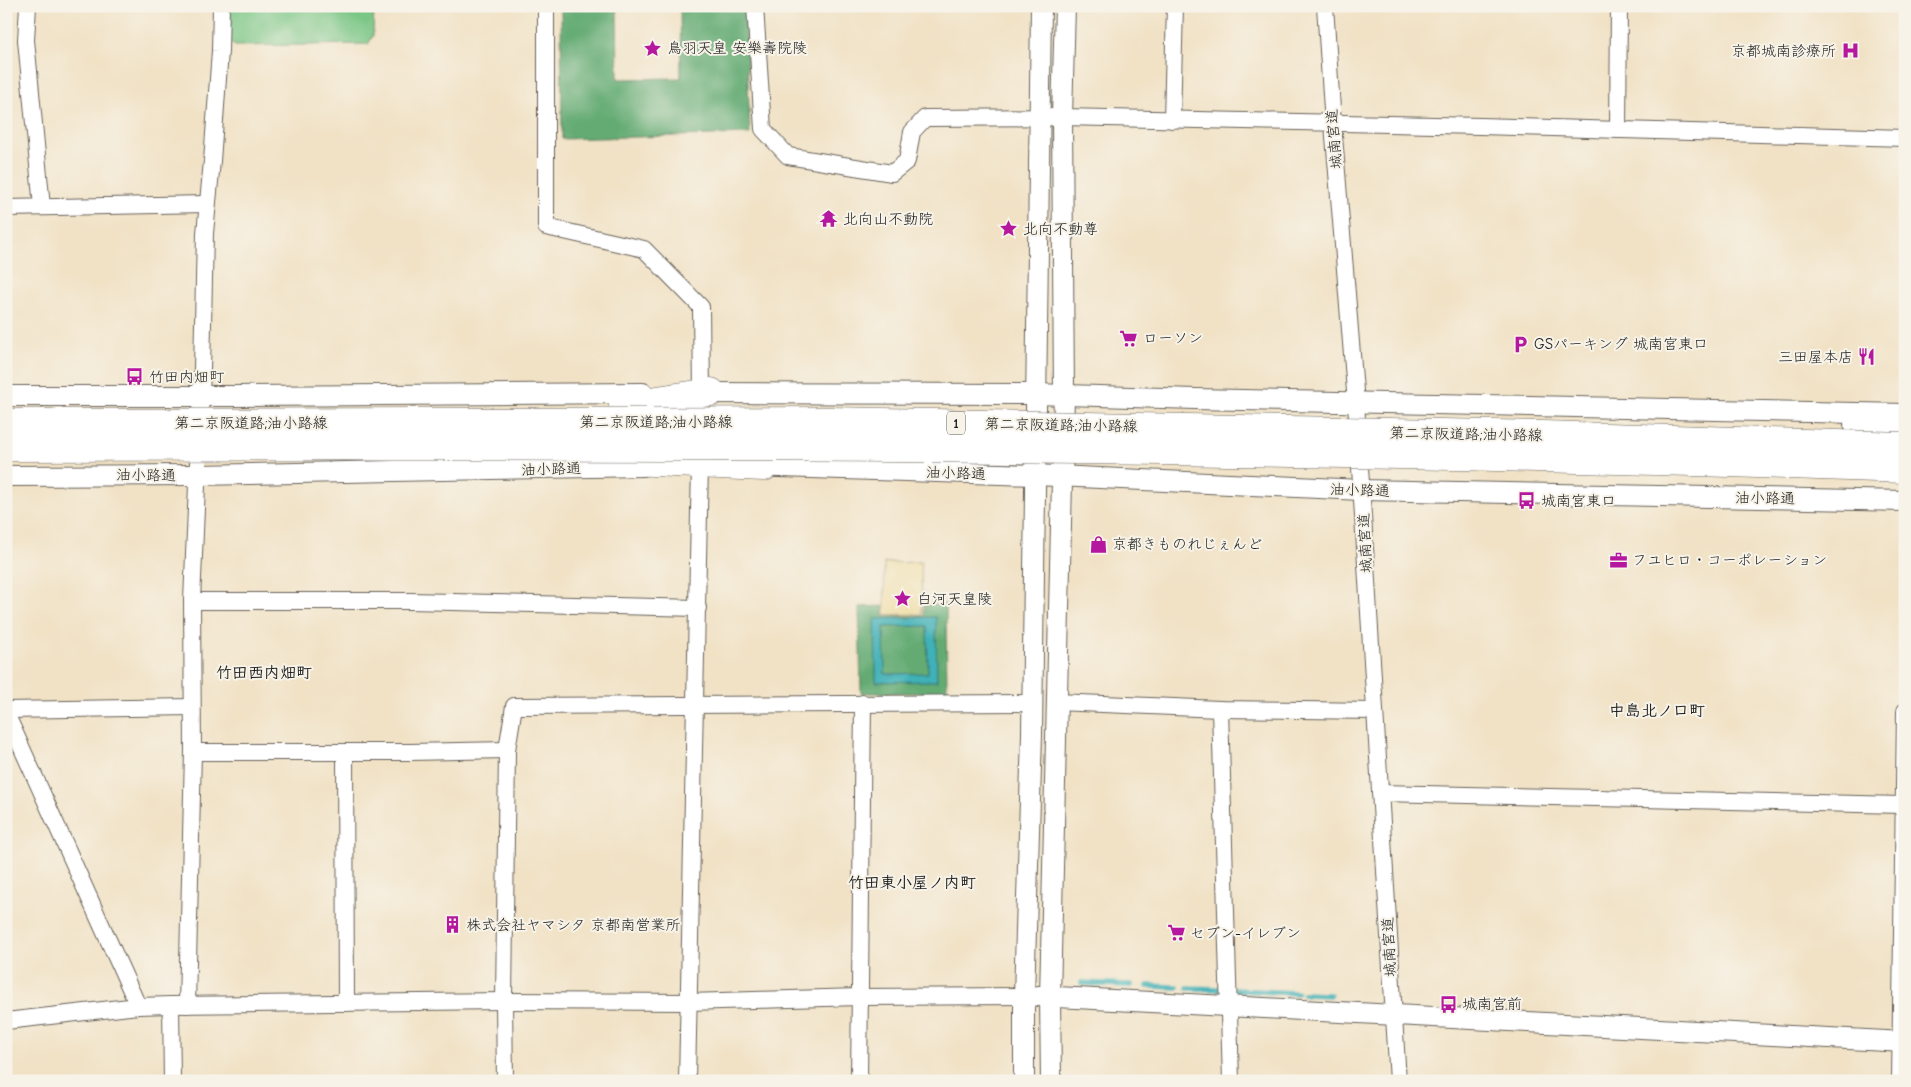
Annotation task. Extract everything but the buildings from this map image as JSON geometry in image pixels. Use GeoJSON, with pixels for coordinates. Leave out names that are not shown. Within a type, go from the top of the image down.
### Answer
{"type":"FeatureCollection","features":[{"type":"Feature","properties":{"kind":"highway"},"geometry":{"type":"LineString","coordinates":[[6,408],[300,405],[544,407],[623,405],[706,392]]}},
{"type":"Feature","properties":{"kind":"highway","name":"第二京阪道路;油小路線"},"geometry":{"type":"LineString","coordinates":[[6,423],[832,421],[1543,435],[1905,446]]}},
{"type":"Feature","properties":{"kind":"highway","name":"第二京阪道路;油小路線"},"geometry":{"type":"LineString","coordinates":[[6,447],[601,446],[1046,448],[1905,469]]}},
{"type":"Feature","properties":{"kind":"highway"},"geometry":{"type":"LineString","coordinates":[[6,466],[477,459],[764,467]]}},
{"type":"Feature","properties":{"kind":"street"},"geometry":{"type":"LineString","coordinates":[[28,6],[26,40],[42,207]]}},
{"type":"Feature","properties":{"kind":"street"},"geometry":{"type":"LineString","coordinates":[[187,1005],[193,752],[192,600],[201,396],[205,232],[220,51],[220,6]]}},
{"type":"Feature","properties":{"kind":"street"},"geometry":{"type":"LineString","coordinates":[[546,6],[546,227],[644,250],[701,307],[706,392]]}},
{"type":"Feature","properties":{"kind":"street"},"geometry":{"type":"LineString","coordinates":[[755,6],[763,130],[788,156],[892,173],[907,161],[912,132],[925,118],[1039,116],[1905,138]]}},
{"type":"Feature","properties":{"kind":"street"},"geometry":{"type":"LineString","coordinates":[[1024,1081],[1024,996],[1032,702],[1041,6]]}},
{"type":"Feature","properties":{"kind":"street"},"geometry":{"type":"LineString","coordinates":[[1051,1081],[1050,997],[1064,395],[1062,117],[1065,6]]}},
{"type":"Feature","properties":{"kind":"street"},"geometry":{"type":"LineString","coordinates":[[1172,120],[1175,6]]}},
{"type":"Feature","properties":{"kind":"street","name":"城南宮道"},"geometry":{"type":"LineString","coordinates":[[1325,6],[1362,490],[1398,1081]]}},
{"type":"Feature","properties":{"kind":"street"},"geometry":{"type":"LineString","coordinates":[[1618,130],[1620,6]]}},
{"type":"Feature","properties":{"kind":"street"},"geometry":{"type":"LineString","coordinates":[[6,208],[207,204]]}},
{"type":"Feature","properties":{"kind":"street"},"geometry":{"type":"LineString","coordinates":[[6,396],[706,392],[1035,394],[1356,403],[1905,414]]}},
{"type":"Feature","properties":{"kind":"street"},"geometry":{"type":"LineString","coordinates":[[1752,411],[1905,431]]}},
{"type":"Feature","properties":{"kind":"street"},"geometry":{"type":"LineString","coordinates":[[687,1081],[700,465]]}},
{"type":"Feature","properties":{"kind":"street","name":"油小路通"},"geometry":{"type":"LineString","coordinates":[[6,476],[198,475],[700,465],[1062,477],[1362,490],[1905,501]]}},
{"type":"Feature","properties":{"kind":"street"},"geometry":{"type":"LineString","coordinates":[[192,600],[410,601],[698,608]]}},
{"type":"Feature","properties":{"kind":"street"},"geometry":{"type":"LineString","coordinates":[[505,1081],[507,750],[514,706],[1032,702]]}},
{"type":"Feature","properties":{"kind":"street"},"geometry":{"type":"LineString","coordinates":[[1056,702],[1220,709],[1375,712]]}},
{"type":"Feature","properties":{"kind":"street"},"geometry":{"type":"LineString","coordinates":[[859,1081],[863,703]]}},
{"type":"Feature","properties":{"kind":"street"},"geometry":{"type":"LineString","coordinates":[[6,710],[192,707]]}},
{"type":"Feature","properties":{"kind":"street"},"geometry":{"type":"LineString","coordinates":[[1220,709],[1231,1081]]}},
{"type":"Feature","properties":{"kind":"street"},"geometry":{"type":"LineString","coordinates":[[1900,1081],[1903,1042],[1902,805],[1905,711]]}},
{"type":"Feature","properties":{"kind":"street"},"geometry":{"type":"LineString","coordinates":[[6,714],[138,1006]]}},
{"type":"Feature","properties":{"kind":"street"},"geometry":{"type":"LineString","coordinates":[[193,752],[507,750]]}},
{"type":"Feature","properties":{"kind":"street"},"geometry":{"type":"LineString","coordinates":[[345,752],[346,1003]]}},
{"type":"Feature","properties":{"kind":"street"},"geometry":{"type":"LineString","coordinates":[[1380,793],[1902,805]]}},
{"type":"Feature","properties":{"kind":"street"},"geometry":{"type":"LineString","coordinates":[[6,1021],[138,1006],[171,1005],[504,1001],[688,1002],[1024,996],[1903,1042]]}},
{"type":"Feature","properties":{"kind":"street"},"geometry":{"type":"LineString","coordinates":[[171,1005],[172,1081]]}},
{"type":"Feature","properties":{"kind":"green space"},"geometry":{"type":"Polygon","coordinates":[[[228,6],[374,6],[373,36],[368,44],[235,46],[228,41],[228,6]]]}},
{"type":"Feature","properties":{"kind":"green space"},"geometry":{"type":"Polygon","coordinates":[[[561,6],[617,6],[618,79],[681,78],[680,6],[745,6],[750,134],[562,139],[561,6]]]}},
{"type":"Feature","properties":{"kind":"green space"},"geometry":{"type":"Polygon","coordinates":[[[946,604],[947,693],[861,693],[859,607],[883,606],[884,616],[924,616],[924,605],[946,604]]]}},
{"type":"Feature","properties":{"kind":"sand"},"geometry":{"type":"Polygon","coordinates":[[[921,562],[922,614],[885,615],[884,563],[921,562]]]}},
{"type":"Feature","properties":{"kind":"water"},"geometry":{"type":"Polygon","coordinates":[[[936,617],[937,681],[876,682],[875,619],[936,617]],[[927,626],[884,627],[885,674],[928,673],[927,626]]]}},
{"type":"Feature","properties":{"kind":"waterway"},"geometry":{"type":"LineString","coordinates":[[1082,983],[1130,985]]}},
{"type":"Feature","properties":{"kind":"waterway"},"geometry":{"type":"LineString","coordinates":[[1148,986],[1177,987]]}},
{"type":"Feature","properties":{"kind":"waterway"},"geometry":{"type":"LineString","coordinates":[[1188,988],[1220,989]]}},
{"type":"Feature","properties":{"kind":"waterway"},"geometry":{"type":"LineString","coordinates":[[1236,990],[1297,993]]}},
{"type":"Feature","properties":{"kind":"waterway"},"geometry":{"type":"LineString","coordinates":[[1304,994],[1330,995]]}},
{"type":"Feature","properties":{"kind":"place","name":"鳥羽天皇 安樂壽院陵"},"geometry":{"type":"Point","coordinates":[653,48]}},
{"type":"Feature","properties":{"kind":"place","name":"京都城南診療所"},"geometry":{"type":"Point","coordinates":[1850,51]}},
{"type":"Feature","properties":{"kind":"place","name":"北向山不動院"},"geometry":{"type":"Point","coordinates":[829,219]}},
{"type":"Feature","properties":{"kind":"place","name":"北向不動尊"},"geometry":{"type":"Point","coordinates":[1009,229]}},
{"type":"Feature","properties":{"kind":"place","name":"ローソン"},"geometry":{"type":"Point","coordinates":[1129,338]}},
{"type":"Feature","properties":{"kind":"place","name":"GSパーキング 城南宮東口"},"geometry":{"type":"Point","coordinates":[1520,344]}},
{"type":"Feature","properties":{"kind":"place","name":"三田屋本店"},"geometry":{"type":"Point","coordinates":[1867,357]}},
{"type":"Feature","properties":{"kind":"place","name":"竹田内畑町"},"geometry":{"type":"Point","coordinates":[135,377]}},
{"type":"Feature","properties":{"kind":"place","name":"城南宮東口"},"geometry":{"type":"Point","coordinates":[1527,501]}},
{"type":"Feature","properties":{"kind":"place","name":"京都きものれじぇんど"},"geometry":{"type":"Point","coordinates":[1098,544]}},
{"type":"Feature","properties":{"kind":"place","name":"フユヒロ・コーポレーション"},"geometry":{"type":"Point","coordinates":[1618,560]}},
{"type":"Feature","properties":{"kind":"place","name":"白河天皇陵"},"geometry":{"type":"Point","coordinates":[903,599]}},
{"type":"Feature","properties":{"kind":"place","name":"株式会社ヤマシタ 京都南営業所"},"geometry":{"type":"Point","coordinates":[452,925]}},
{"type":"Feature","properties":{"kind":"place","name":"セブン-イレブン"},"geometry":{"type":"Point","coordinates":[1176,933]}},
{"type":"Feature","properties":{"kind":"place","name":"城南宮前"},"geometry":{"type":"Point","coordinates":[1448,1004]}},
{"type":"Feature","properties":{"kind":"district","name":"竹田西内畑町"},"geometry":{"type":"Point","coordinates":[264,673]}},
{"type":"Feature","properties":{"kind":"district","name":"中島北ノ口町"},"geometry":{"type":"Point","coordinates":[1657,711]}},
{"type":"Feature","properties":{"kind":"district","name":"竹田東小屋ノ内町"},"geometry":{"type":"Point","coordinates":[912,883]}}]}
